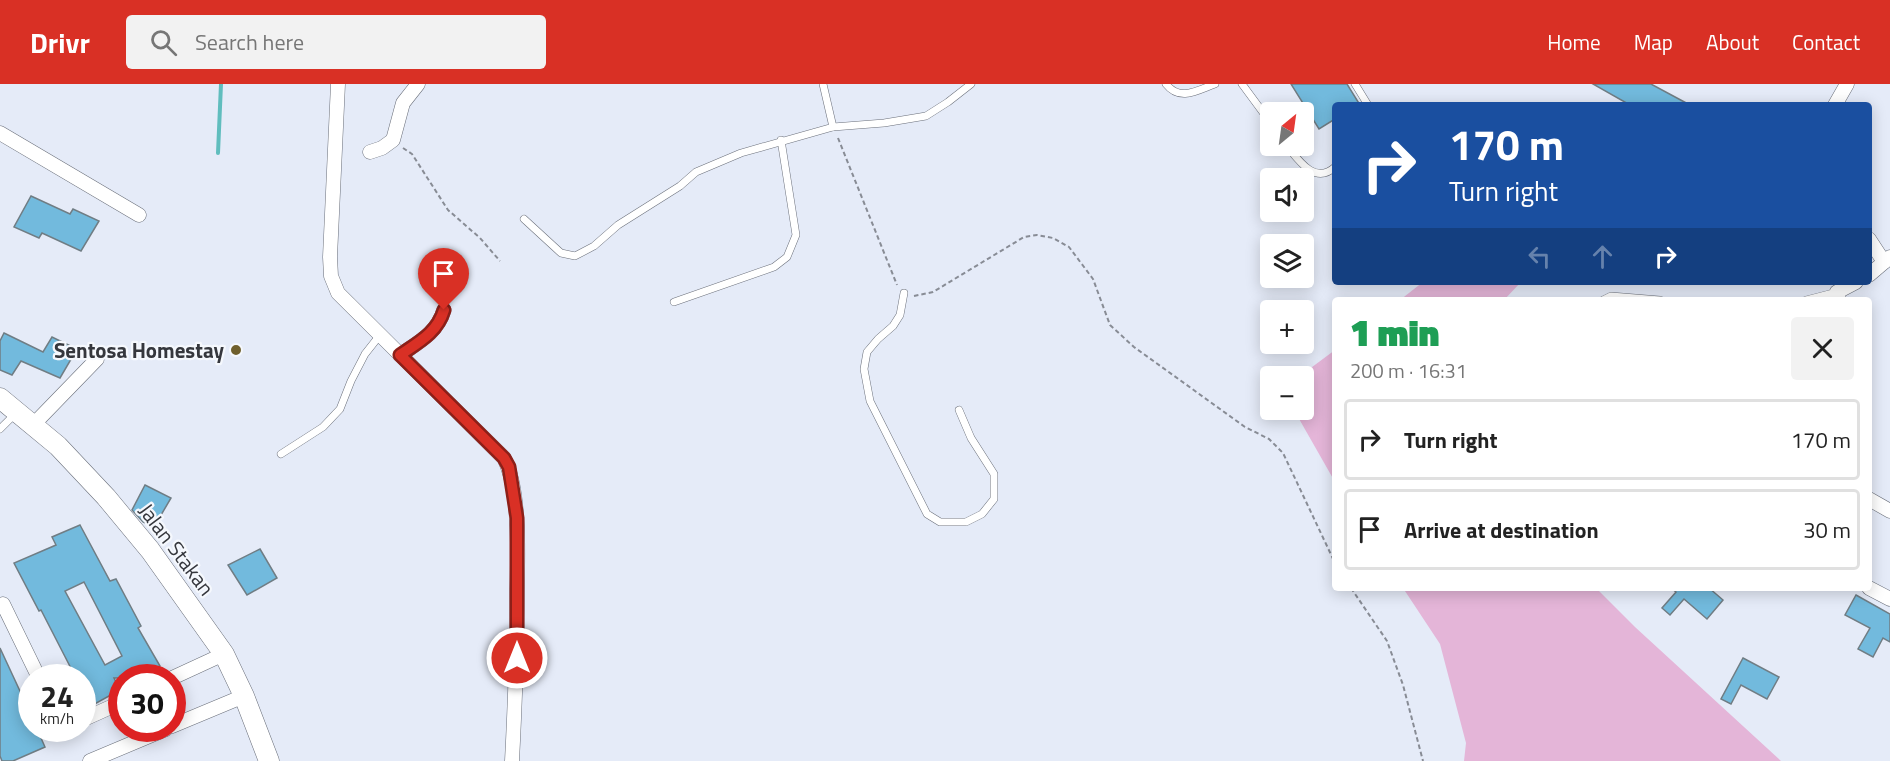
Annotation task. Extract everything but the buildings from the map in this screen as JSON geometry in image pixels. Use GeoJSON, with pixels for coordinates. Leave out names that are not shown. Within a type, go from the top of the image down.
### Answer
{"type":"FeatureCollection","features":[{"type":"Feature","properties":{"kind":"main road","name":"Jalan Stakan"},"geometry":{"type":"LineString","coordinates":[[0,398],[58,446],[106,497],[150,550],[224,654],[244,696],[269,761]]}},
{"type":"Feature","properties":{"kind":"street"},"geometry":{"type":"LineString","coordinates":[[338,84],[330,257],[331,276],[338,293],[504,458],[509,467],[517,518],[518,565],[517,658],[512,761]]}},
{"type":"Feature","properties":{"kind":"street"},"geometry":{"type":"LineString","coordinates":[[370,152],[382,148],[393,140],[403,103],[418,84]]}},
{"type":"Feature","properties":{"kind":"street"},"geometry":{"type":"LineString","coordinates":[[1837,102],[1847,84]]}},
{"type":"Feature","properties":{"kind":"street"},"geometry":{"type":"LineString","coordinates":[[0,133],[139,215]]}},
{"type":"Feature","properties":{"kind":"street"},"geometry":{"type":"LineString","coordinates":[[1872,243],[1887,259],[1872,272]]}},
{"type":"Feature","properties":{"kind":"street"},"geometry":{"type":"LineString","coordinates":[[1838,296],[1852,285]]}},
{"type":"Feature","properties":{"kind":"street"},"geometry":{"type":"LineString","coordinates":[[400,355],[435,330],[444,310]]}},
{"type":"Feature","properties":{"kind":"street"},"geometry":{"type":"LineString","coordinates":[[33,425],[98,359]]}},
{"type":"Feature","properties":{"kind":"street"},"geometry":{"type":"LineString","coordinates":[[1872,501],[1890,511]]}},
{"type":"Feature","properties":{"kind":"street"},"geometry":{"type":"LineString","coordinates":[[1872,590],[1890,599]]}},
{"type":"Feature","properties":{"kind":"street"},"geometry":{"type":"LineString","coordinates":[[3,604],[32,664]]}},
{"type":"Feature","properties":{"kind":"street"},"geometry":{"type":"LineString","coordinates":[[186,672],[224,654]]}},
{"type":"Feature","properties":{"kind":"street"},"geometry":{"type":"LineString","coordinates":[[186,720],[244,696]]}},
{"type":"Feature","properties":{"kind":"street"},"geometry":{"type":"LineString","coordinates":[[90,761],[135,742]]}},
{"type":"Feature","properties":{"kind":"lane"},"geometry":{"type":"LineString","coordinates":[[823,84],[833,127]]}},
{"type":"Feature","properties":{"kind":"lane"},"geometry":{"type":"LineString","coordinates":[[524,219],[561,253],[575,256],[594,246],[618,225],[680,186],[696,172],[741,153],[833,127],[884,123],[926,116],[970,84]]}},
{"type":"Feature","properties":{"kind":"lane"},"geometry":{"type":"LineString","coordinates":[[1166,84],[1175,93],[1184,95],[1215,84]]}},
{"type":"Feature","properties":{"kind":"lane"},"geometry":{"type":"LineString","coordinates":[[1242,84],[1260,108]]}},
{"type":"Feature","properties":{"kind":"lane"},"geometry":{"type":"LineString","coordinates":[[1355,84],[1366,102]]}},
{"type":"Feature","properties":{"kind":"lane"},"geometry":{"type":"LineString","coordinates":[[675,302],[774,267],[787,257],[796,235],[781,140]]}},
{"type":"Feature","properties":{"kind":"lane"},"geometry":{"type":"LineString","coordinates":[[1295,156],[1309,172],[1320,174],[1332,169]]}},
{"type":"Feature","properties":{"kind":"lane"},"geometry":{"type":"LineString","coordinates":[[904,293],[900,315],[893,326],[867,352],[864,369],[870,401],[927,514],[940,522],[966,522],[982,514],[994,499],[994,474],[971,438],[959,410]]}},
{"type":"Feature","properties":{"kind":"lane"},"geometry":{"type":"LineString","coordinates":[[281,454],[323,427],[340,409],[365,354],[381,335]]}},
{"type":"Feature","properties":{"kind":"lane"},"geometry":{"type":"LineString","coordinates":[[0,429],[17,412]]}},
{"type":"Feature","properties":{"kind":"path"},"geometry":{"type":"LineString","coordinates":[[833,127],[846,153],[895,283],[904,293],[916,296],[933,292],[1024,237],[1037,235],[1053,238],[1069,247],[1093,279],[1110,325],[1134,347],[1245,427],[1269,439],[1283,453],[1332,557]]}},
{"type":"Feature","properties":{"kind":"path"},"geometry":{"type":"LineString","coordinates":[[393,140],[412,154],[448,210],[480,238],[500,261]]}},
{"type":"Feature","properties":{"kind":"path"},"geometry":{"type":"LineString","coordinates":[[1353,591],[1387,641],[1403,685],[1423,761]]}},
{"type":"Feature","properties":{"kind":"shaded area"},"geometry":{"type":"Polygon","coordinates":[[[1419,285],[1518,285],[1507,297],[1404,297],[1419,285]]]}},
{"type":"Feature","properties":{"kind":"shaded area"},"geometry":{"type":"Polygon","coordinates":[[[1332,352],[1332,477],[1300,420],[1314,420],[1313,366],[1332,352]]]}},
{"type":"Feature","properties":{"kind":"shaded area"},"geometry":{"type":"Polygon","coordinates":[[[1405,591],[1599,591],[1781,761],[1464,761],[1466,743],[1440,644],[1405,591]]]}},
{"type":"Feature","properties":{"kind":"waterway"},"geometry":{"type":"LineString","coordinates":[[218,153],[221,84]]}},
{"type":"Feature","properties":{"kind":"place","name":"Sentosa Homestay"},"geometry":{"type":"Point","coordinates":[236,350]}},
{"type":"Feature","properties":{"kind":"route"},"geometry":{"type":"LineString","coordinates":[[444,310],[435,330],[400,355],[504,458],[509,467],[517,518],[517,658]]}}]}
